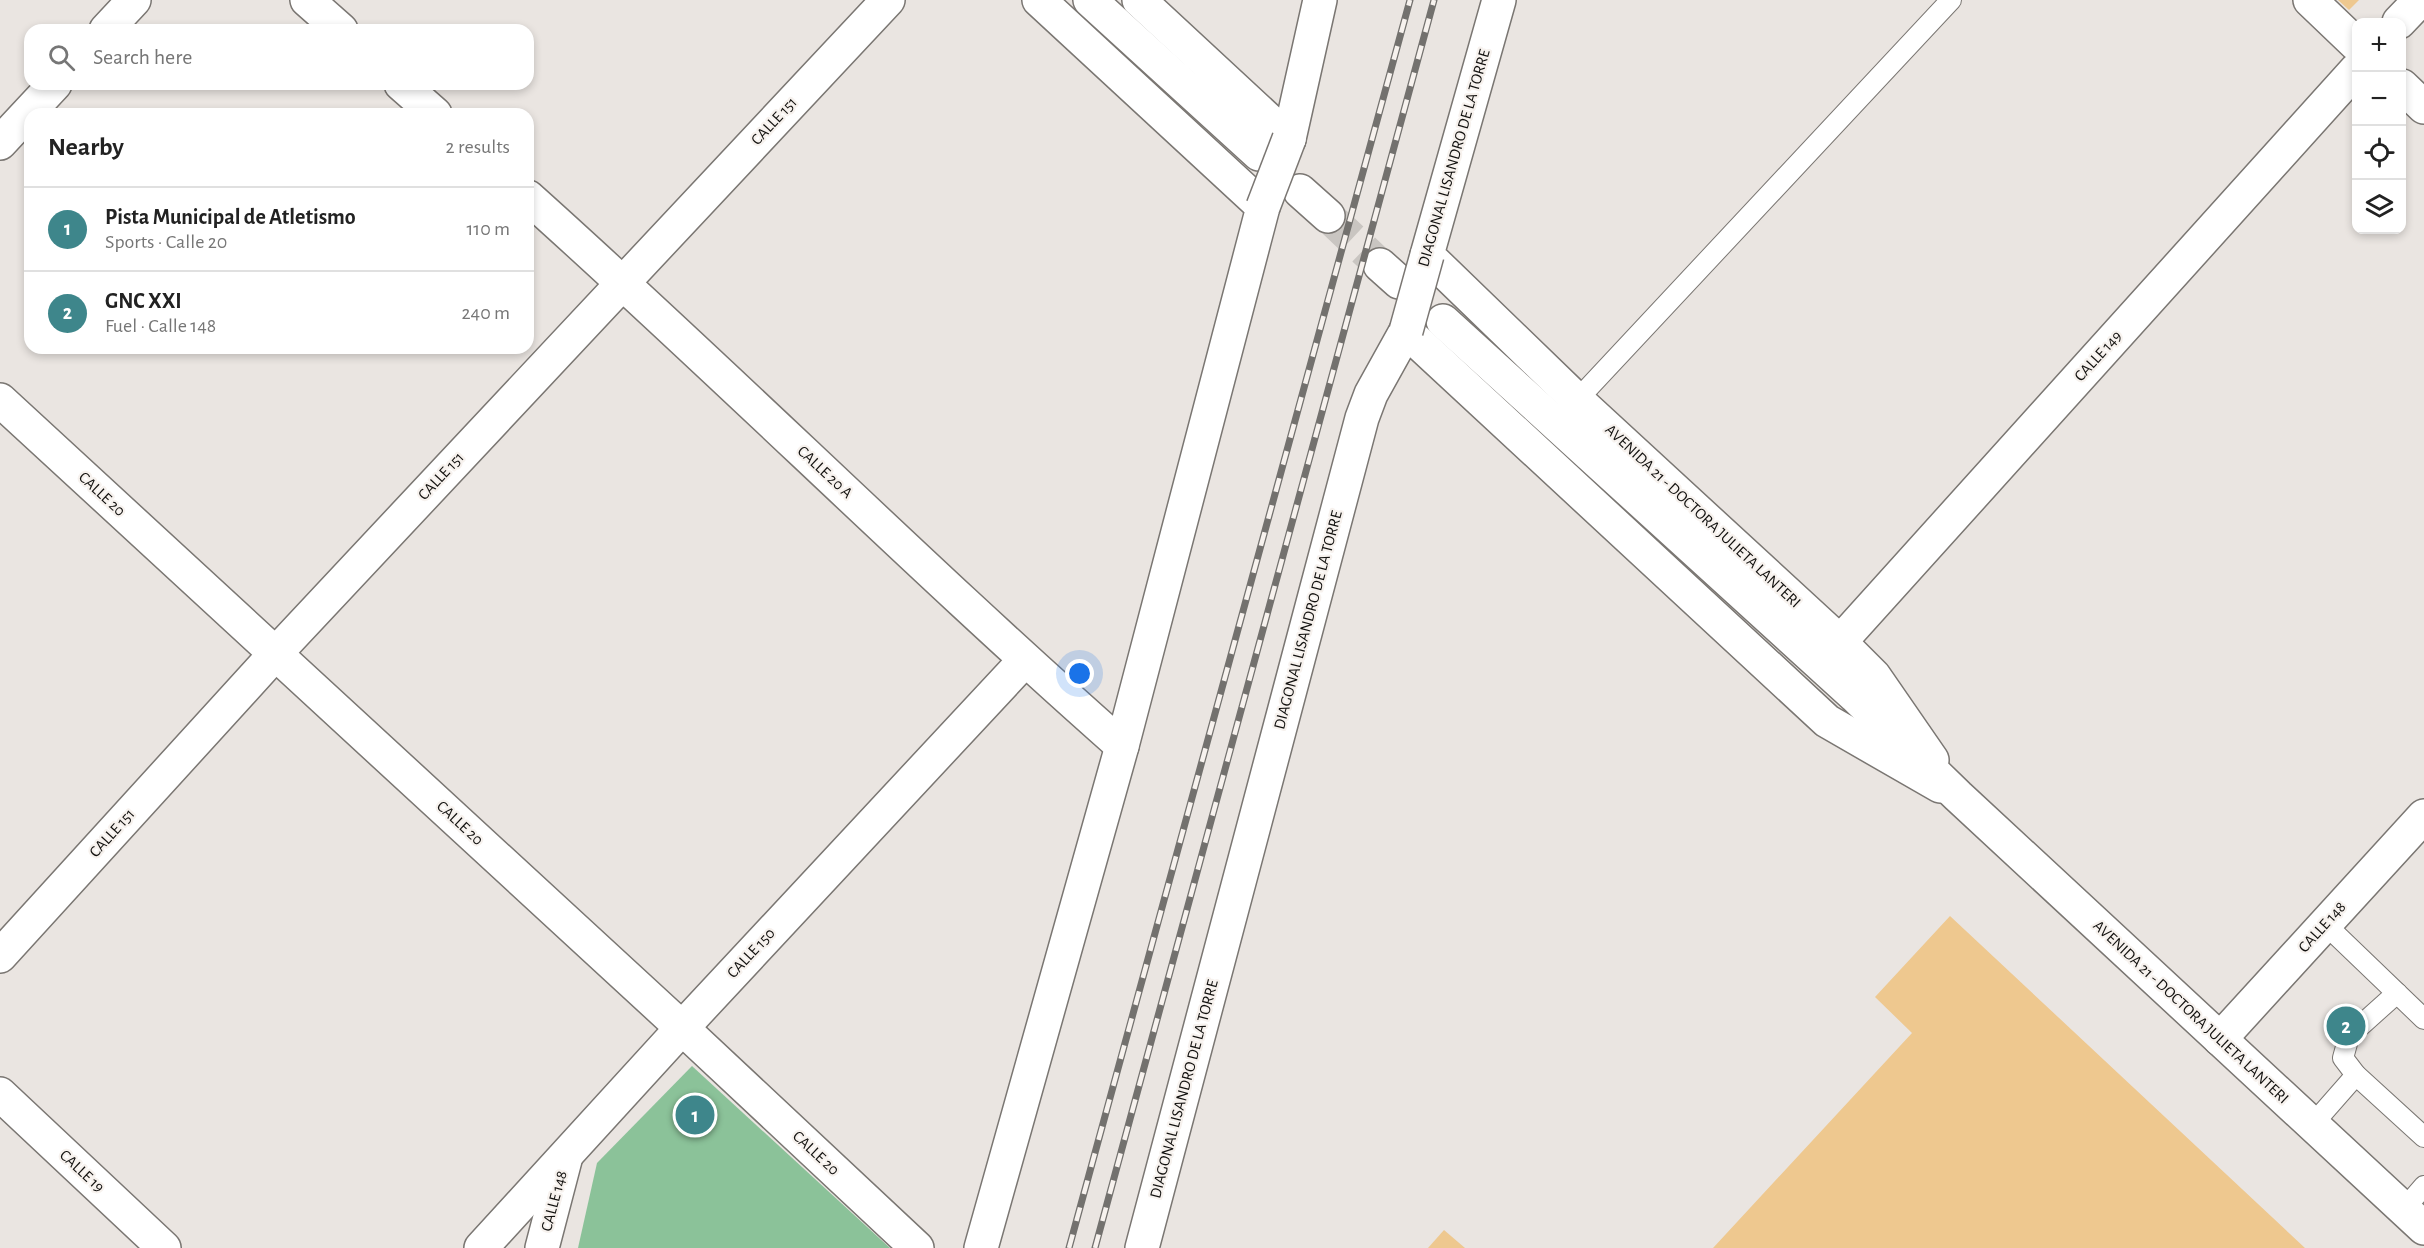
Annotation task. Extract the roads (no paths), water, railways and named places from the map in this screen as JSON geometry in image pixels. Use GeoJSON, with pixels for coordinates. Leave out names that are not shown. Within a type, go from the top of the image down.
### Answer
{"type":"FeatureCollection","features":[{"type":"Feature","properties":{"kind":"street"},"geometry":{"type":"LineString","coordinates":[[112,24],[134,0]]}},
{"type":"Feature","properties":{"kind":"street"},"geometry":{"type":"LineString","coordinates":[[307,0],[334,24]]}},
{"type":"Feature","properties":{"kind":"street","name":"CALLE 151"},"geometry":{"type":"LineString","coordinates":[[0,956],[276,653],[888,0]]}},
{"type":"Feature","properties":{"kind":"street"},"geometry":{"type":"LineString","coordinates":[[1039,0],[1263,207]]}},
{"type":"Feature","properties":{"kind":"street"},"geometry":{"type":"LineString","coordinates":[[1090,0],[1259,154]]}},
{"type":"Feature","properties":{"kind":"street"},"geometry":{"type":"LineString","coordinates":[[1138,0],[1289,139]]}},
{"type":"Feature","properties":{"kind":"street"},"geometry":{"type":"LineString","coordinates":[[981,1248],[1122,746],[1263,207],[1289,139],[1320,0]]}},
{"type":"Feature","properties":{"kind":"street","name":"DIAGONAL LISANDRO DE LA TORRE"},"geometry":{"type":"LineString","coordinates":[[1142,1248],[1362,418],[1371,394],[1406,331],[1499,0]]}},
{"type":"Feature","properties":{"kind":"street"},"geometry":{"type":"LineString","coordinates":[[2310,0],[2352,40]]}},
{"type":"Feature","properties":{"kind":"street"},"geometry":{"type":"LineString","coordinates":[[2403,18],[2420,0]]}},
{"type":"Feature","properties":{"kind":"street","name":"CALLE 149"},"geometry":{"type":"LineString","coordinates":[[1840,642],[2354,72]]}},
{"type":"Feature","properties":{"kind":"street"},"geometry":{"type":"LineString","coordinates":[[33,108],[49,90]]}},
{"type":"Feature","properties":{"kind":"street"},"geometry":{"type":"LineString","coordinates":[[408,90],[428,108]]}},
{"type":"Feature","properties":{"kind":"street"},"geometry":{"type":"LineString","coordinates":[[2406,90],[2424,107]]}},
{"type":"Feature","properties":{"kind":"street"},"geometry":{"type":"LineString","coordinates":[[0,143],[24,117]]}},
{"type":"Feature","properties":{"kind":"street"},"geometry":{"type":"LineString","coordinates":[[1300,191],[1328,216]]}},
{"type":"Feature","properties":{"kind":"street","name":"CALLE 20 A"},"geometry":{"type":"LineString","coordinates":[[534,202],[1025,660],[1122,746]]}},
{"type":"Feature","properties":{"kind":"street","name":"AVENIDA 21 - DOCTORA JULIETA LANTERI"},"geometry":{"type":"LineString","coordinates":[[1427,255],[1577,400],[1874,676],[1958,796]]}},
{"type":"Feature","properties":{"kind":"street","name":"AVENIDA 21 - DOCTORA JULIETA LANTERI"},"geometry":{"type":"LineString","coordinates":[[1443,321],[1855,696],[1958,796],[2313,1124],[2417,1208]]}},
{"type":"Feature","properties":{"kind":"street","name":"AVENIDA 21 - DOCTORA JULIETA LANTERI"},"geometry":{"type":"LineString","coordinates":[[1406,331],[1827,721],[1958,796]]}},
{"type":"Feature","properties":{"kind":"street","name":"CALLE 20"},"geometry":{"type":"LineString","coordinates":[[0,400],[918,1248]]}},
{"type":"Feature","properties":{"kind":"street","name":"CALLE 150"},"geometry":{"type":"LineString","coordinates":[[481,1248],[566,1153],[1025,660]]}},
{"type":"Feature","properties":{"kind":"street","name":"CALLE 148"},"geometry":{"type":"LineString","coordinates":[[2220,1039],[2424,816]]}},
{"type":"Feature","properties":{"kind":"street","name":"CALLE 19"},"geometry":{"type":"LineString","coordinates":[[0,1094],[164,1248]]}},
{"type":"Feature","properties":{"kind":"street","name":"CALLE 148"},"geometry":{"type":"LineString","coordinates":[[542,1248],[566,1153]]}},
{"type":"Feature","properties":{"kind":"lane"},"geometry":{"type":"LineString","coordinates":[[1577,400],[1951,0]]}},
{"type":"Feature","properties":{"kind":"lane"},"geometry":{"type":"LineString","coordinates":[[2325,924],[2424,1019]]}},
{"type":"Feature","properties":{"kind":"lane"},"geometry":{"type":"LineString","coordinates":[[2397,993],[2349,1036],[2343,1058],[2356,1075],[2424,1137]]}},
{"type":"Feature","properties":{"kind":"lane"},"geometry":{"type":"LineString","coordinates":[[2313,1124],[2356,1075]]}},
{"type":"Feature","properties":{"kind":"tunnel"},"geometry":{"type":"LineString","coordinates":[[1328,216],[1380,265]]}},
{"type":"Feature","properties":{"kind":"railway"},"geometry":{"type":"LineString","coordinates":[[1069,1248],[1410,0]]}},
{"type":"Feature","properties":{"kind":"railway"},"geometry":{"type":"LineString","coordinates":[[1095,1248],[1434,0]]}},
{"type":"Feature","properties":{"kind":"place","name":"GNC XXI"},"geometry":{"type":"Point","coordinates":[2346,1026]}},
{"type":"Feature","properties":{"kind":"place","name":"Pista Municipal de Atletismo"},"geometry":{"type":"Point","coordinates":[695,1115]}}]}
